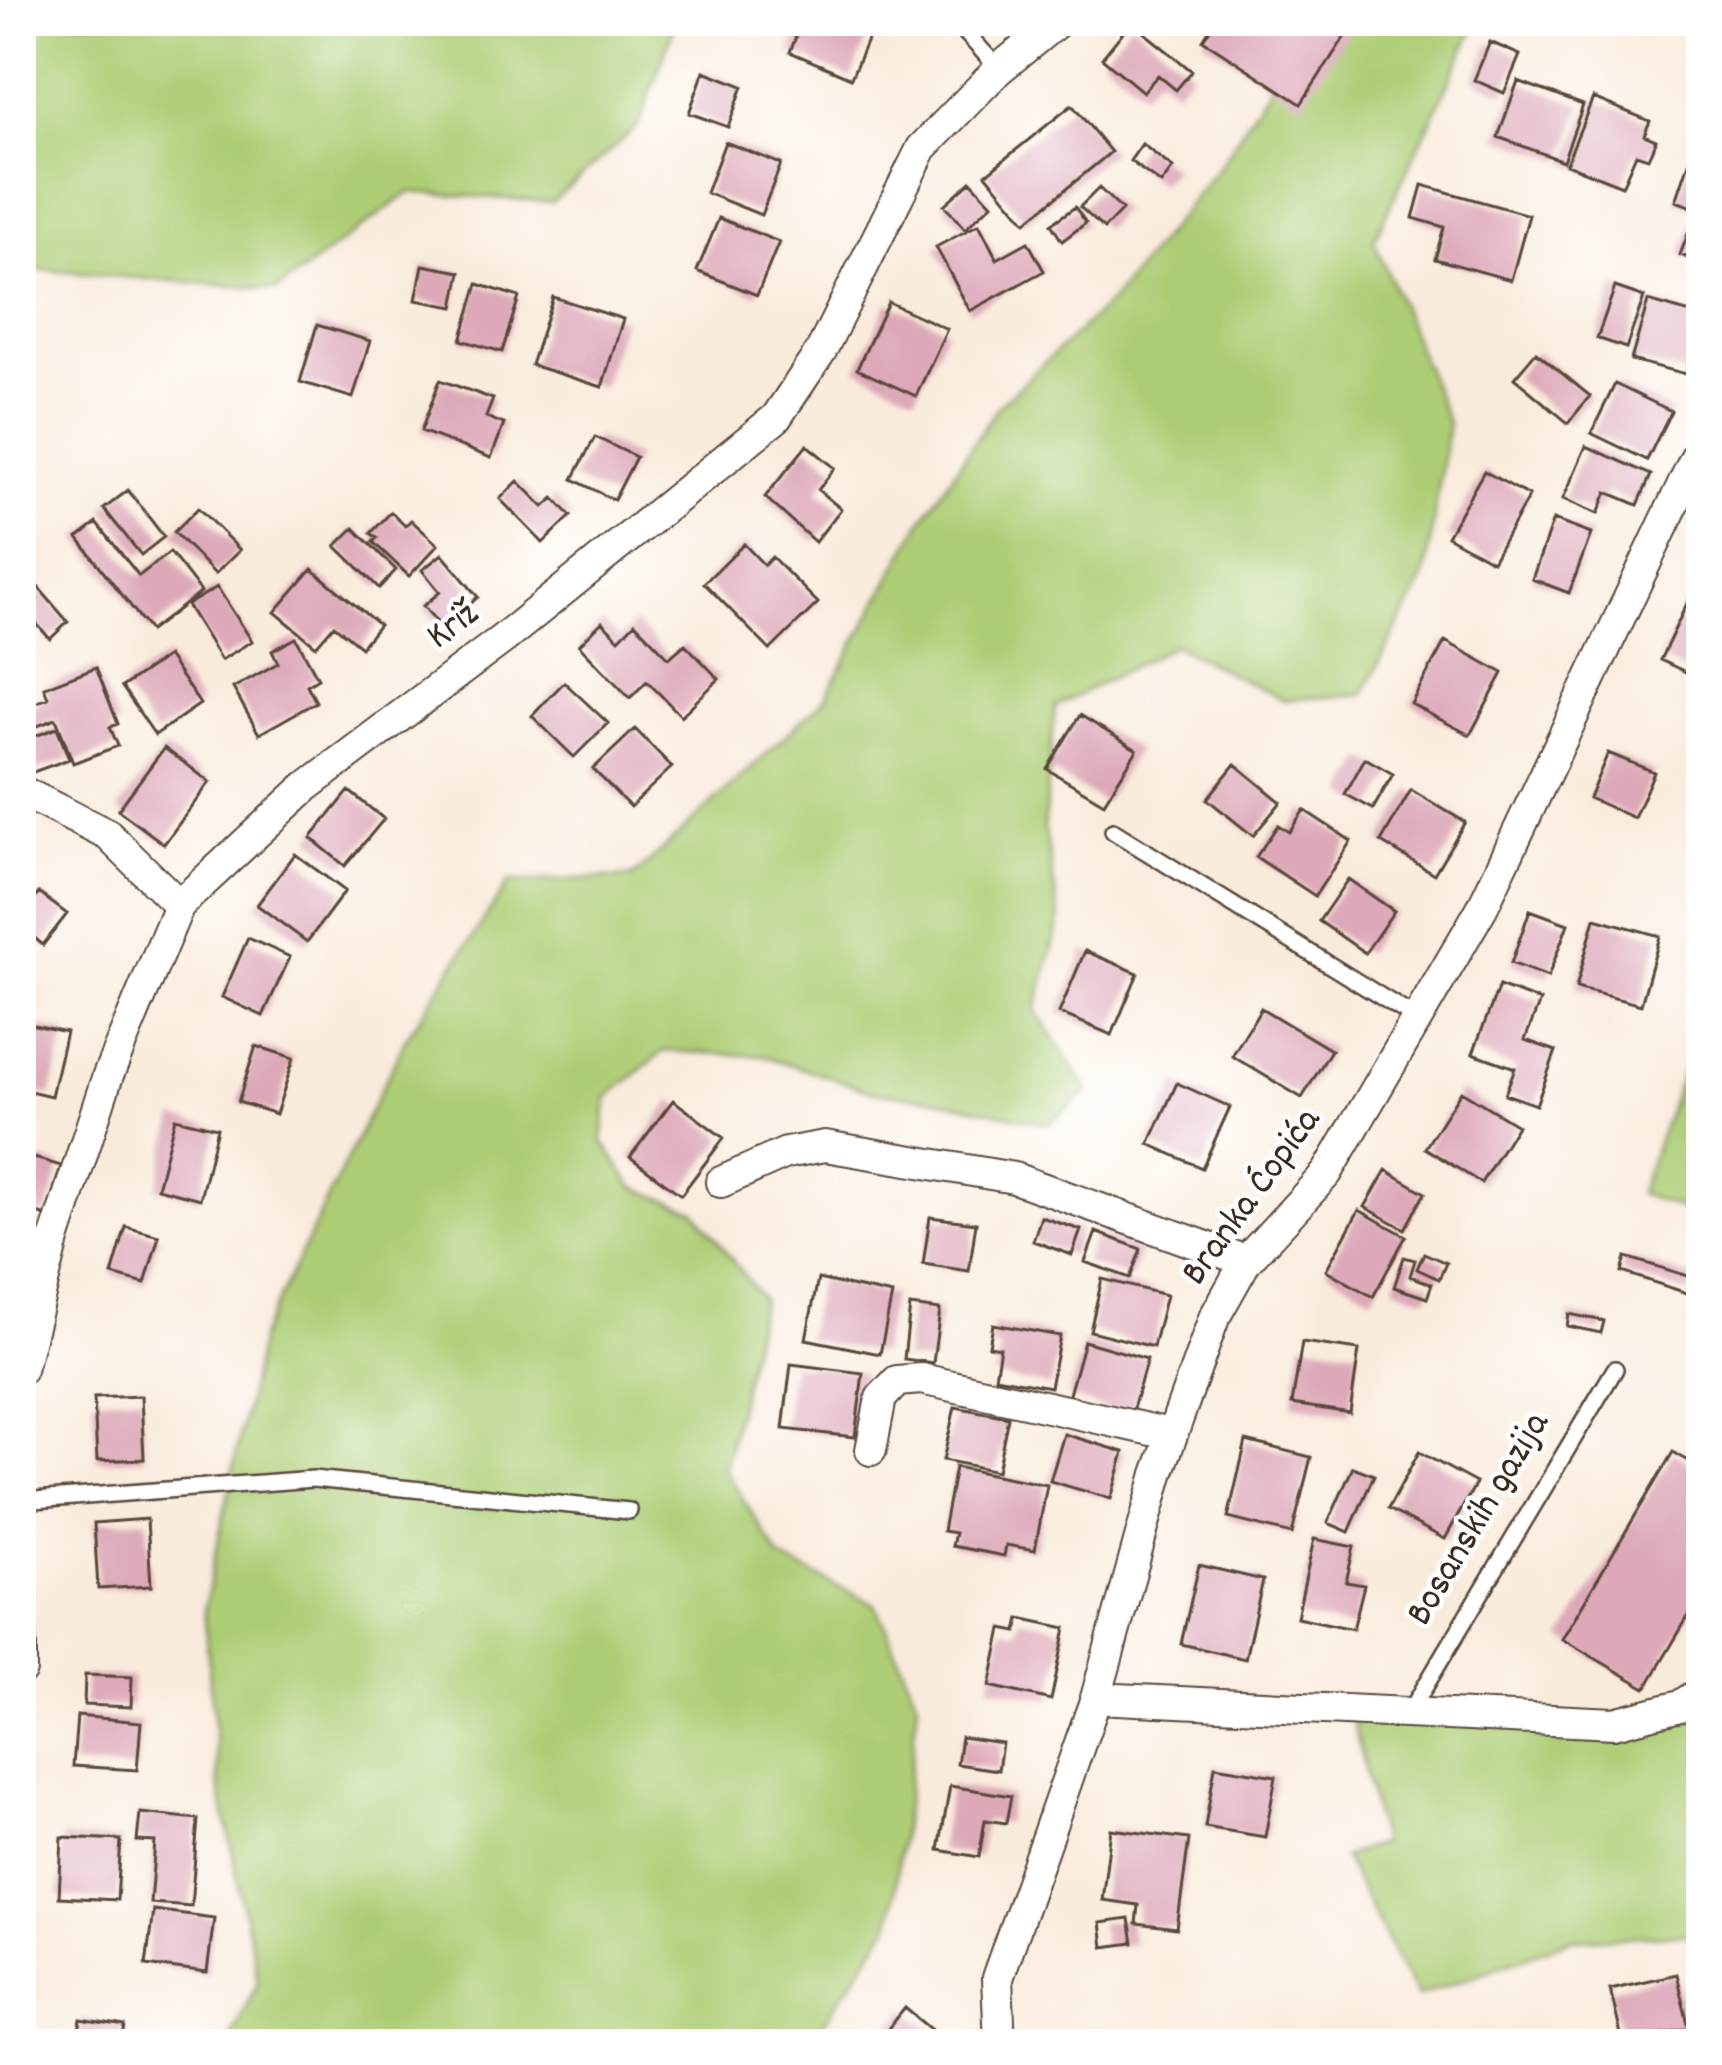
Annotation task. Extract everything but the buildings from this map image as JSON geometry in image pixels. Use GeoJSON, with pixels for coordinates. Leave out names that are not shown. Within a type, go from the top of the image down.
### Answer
{"type":"FeatureCollection","features":[{"type":"Feature","properties":{"kind":"street","name":"Križ"},"geometry":{"type":"LineString","coordinates":[[21,1369],[54,1240],[108,1075],[179,905],[306,788],[540,610],[776,418],[821,351],[922,148],[999,69],[1058,21]]}},
{"type":"Feature","properties":{"kind":"street","name":"Branka Ćopića"},"geometry":{"type":"LineString","coordinates":[[1000,2044],[997,1978],[1096,1699],[1170,1434],[1214,1318],[1246,1261],[1327,1173],[1414,1017],[1482,908],[1701,446]]}},
{"type":"Feature","properties":{"kind":"street"},"geometry":{"type":"LineString","coordinates":[[21,791],[108,835],[179,905]]}},
{"type":"Feature","properties":{"kind":"street"},"geometry":{"type":"LineString","coordinates":[[721,1182],[786,1153],[825,1146],[1014,1178],[1246,1261]]}},
{"type":"Feature","properties":{"kind":"street"},"geometry":{"type":"LineString","coordinates":[[871,1450],[881,1398],[898,1381],[921,1379],[1170,1434]]}},
{"type":"Feature","properties":{"kind":"street"},"geometry":{"type":"LineString","coordinates":[[21,1572],[21,1670]]}},
{"type":"Feature","properties":{"kind":"street"},"geometry":{"type":"LineString","coordinates":[[1096,1699],[1614,1723],[1680,1706],[1701,1692]]}},
{"type":"Feature","properties":{"kind":"lane"},"geometry":{"type":"LineString","coordinates":[[955,21],[999,69]]}},
{"type":"Feature","properties":{"kind":"lane"},"geometry":{"type":"LineString","coordinates":[[1113,831],[1414,1017]]}},
{"type":"Feature","properties":{"kind":"lane","name":"Bosanskih gazija"},"geometry":{"type":"LineString","coordinates":[[1412,1711],[1615,1369]]}},
{"type":"Feature","properties":{"kind":"lane"},"geometry":{"type":"LineString","coordinates":[[21,1501],[314,1479],[629,1510]]}},
{"type":"Feature","properties":{"kind":"green space"},"geometry":{"type":"Polygon","coordinates":[[[21,21],[676,21],[639,125],[552,202],[410,192],[277,290],[21,268],[21,21]]]}},
{"type":"Feature","properties":{"kind":"green space"},"geometry":{"type":"Polygon","coordinates":[[[1309,21],[1478,21],[1374,240],[1448,424],[1425,576],[1363,694],[1283,700],[1174,645],[1055,707],[1044,825],[1060,922],[1036,1010],[1089,1092],[1048,1124],[937,1099],[875,1092],[765,1056],[664,1051],[608,1097],[602,1140],[633,1187],[695,1211],[762,1299],[724,1469],[780,1558],[876,1605],[918,1703],[890,1925],[809,2044],[228,2044],[258,1981],[219,1785],[204,1609],[261,1337],[405,1040],[509,882],[633,877],[825,699],[920,524],[998,406],[1112,300],[1221,164],[1309,21]]]}},
{"type":"Feature","properties":{"kind":"green space"},"geometry":{"type":"Polygon","coordinates":[[[1701,1020],[1701,1216],[1639,1194],[1701,1020]]]}},
{"type":"Feature","properties":{"kind":"green space"},"geometry":{"type":"Polygon","coordinates":[[[1701,1692],[1701,1934],[1571,1939],[1417,1996],[1343,1857],[1381,1843],[1350,1707],[1614,1723],[1701,1692]]]}}]}
